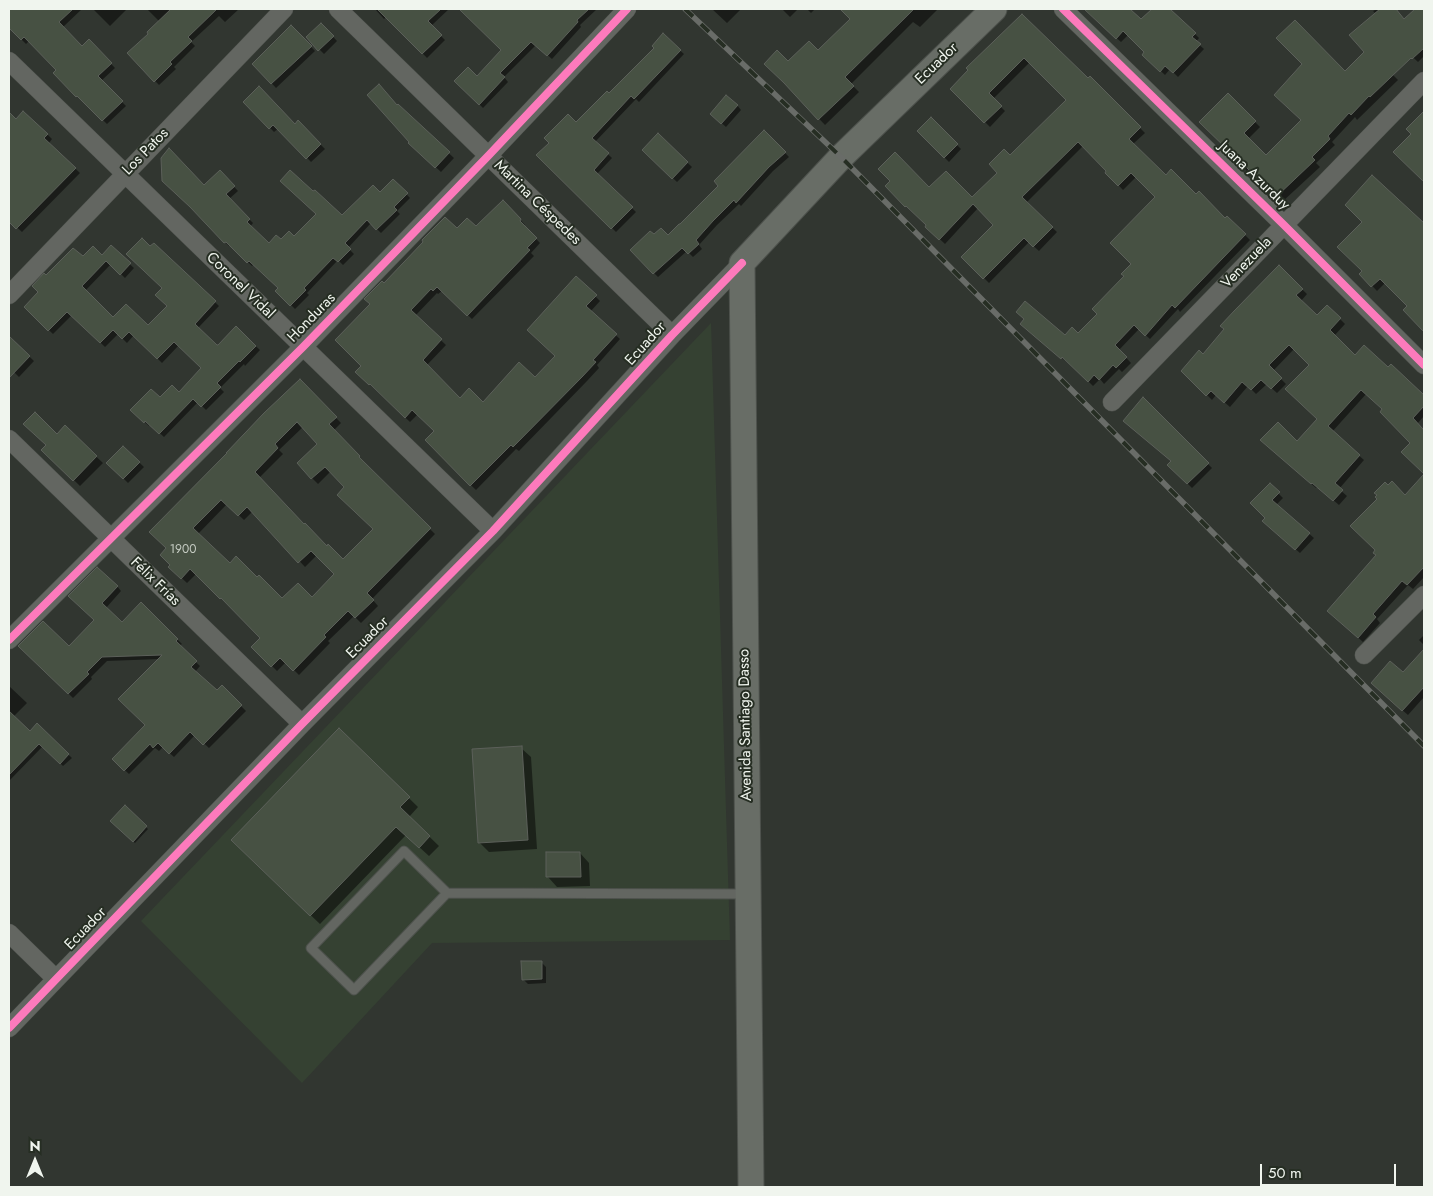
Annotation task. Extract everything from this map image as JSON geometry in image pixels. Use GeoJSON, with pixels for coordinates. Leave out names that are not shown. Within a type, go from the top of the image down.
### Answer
{"type":"FeatureCollection","features":[{"type":"Feature","properties":{"kind":"main road","name":"Ecuador"},"geometry":{"type":"LineString","coordinates":[[742,263],[841,158],[994,9]]}},
{"type":"Feature","properties":{"kind":"main road","name":"Avenida Santiago Dasso"},"geometry":{"type":"LineString","coordinates":[[742,263],[751,1187]]}},
{"type":"Feature","properties":{"kind":"street","name":"Los Patos"},"geometry":{"type":"LineString","coordinates":[[9,295],[284,9]]}},
{"type":"Feature","properties":{"kind":"street","name":"Martina Céspedes"},"geometry":{"type":"LineString","coordinates":[[338,9],[672,335]]}},
{"type":"Feature","properties":{"kind":"street","name":"Honduras"},"geometry":{"type":"LineString","coordinates":[[9,640],[303,347],[627,9]]}},
{"type":"Feature","properties":{"kind":"street","name":"Juana Azurduy"},"geometry":{"type":"LineString","coordinates":[[1062,9],[1284,225],[1424,365]]}},
{"type":"Feature","properties":{"kind":"street","name":"Coronel Vidal"},"geometry":{"type":"LineString","coordinates":[[9,61],[493,532]]}},
{"type":"Feature","properties":{"kind":"street","name":"Venezuela"},"geometry":{"type":"LineString","coordinates":[[1112,402],[1424,81]]}},
{"type":"Feature","properties":{"kind":"street","name":"Ecuador"},"geometry":{"type":"LineString","coordinates":[[9,1028],[302,724],[493,532],[672,335],[742,263]]}},
{"type":"Feature","properties":{"kind":"street","name":"Félix Frías"},"geometry":{"type":"LineString","coordinates":[[9,439],[302,724]]}},
{"type":"Feature","properties":{"kind":"street"},"geometry":{"type":"LineString","coordinates":[[1364,655],[1424,595]]}},
{"type":"Feature","properties":{"kind":"street"},"geometry":{"type":"LineString","coordinates":[[9,933],[56,979]]}},
{"type":"Feature","properties":{"kind":"lane"},"geometry":{"type":"LineString","coordinates":[[447,893],[354,990],[311,948],[404,851],[447,893],[747,894]]}},
{"type":"Feature","properties":{"kind":"shaded area"},"geometry":{"type":"Polygon","coordinates":[[[711,323],[730,940],[432,943],[302,1083],[141,921],[711,323]]]}},
{"type":"Feature","properties":{"kind":"building"},"geometry":{"type":"Polygon","coordinates":[[[9,9],[73,9],[59,22],[82,46],[89,39],[112,63],[98,76],[123,101],[102,121],[53,73],[56,70],[24,37],[21,40],[9,28],[9,9]]]}},
{"type":"Feature","properties":{"kind":"building"},"geometry":{"type":"Polygon","coordinates":[[[171,9],[217,9],[188,37],[192,41],[170,62],[172,64],[154,82],[127,53],[171,9]]]}},
{"type":"Feature","properties":{"kind":"building"},"geometry":{"type":"Polygon","coordinates":[[[377,9],[441,9],[428,21],[442,35],[422,54],[377,9]]]}},
{"type":"Feature","properties":{"kind":"building"},"geometry":{"type":"Polygon","coordinates":[[[459,9],[589,9],[577,20],[578,22],[547,56],[531,42],[500,73],[505,77],[479,105],[454,81],[468,67],[477,76],[501,50],[459,9]]]}},
{"type":"Feature","properties":{"kind":"building"},"geometry":{"type":"Polygon","coordinates":[[[840,9],[914,9],[845,77],[854,86],[818,120],[764,64],[777,50],[788,61],[809,41],[818,50],[850,19],[840,9]]]}},
{"type":"Feature","properties":{"kind":"building"},"geometry":{"type":"Polygon","coordinates":[[[1084,9],[1130,9],[1141,19],[1152,9],[1170,9],[1196,33],[1192,37],[1201,44],[1173,73],[1165,66],[1160,72],[1142,55],[1144,52],[1123,31],[1116,39],[1084,9]]]}},
{"type":"Feature","properties":{"kind":"building"},"geometry":{"type":"Polygon","coordinates":[[[1380,9],[1396,9],[1404,19],[1415,9],[1424,9],[1424,48],[1369,96],[1351,115],[1349,113],[1328,136],[1330,139],[1312,157],[1315,160],[1276,197],[1243,164],[1241,167],[1228,154],[1230,152],[1199,122],[1228,93],[1256,121],[1244,133],[1266,155],[1301,120],[1274,95],[1302,64],[1276,38],[1295,20],[1345,71],[1364,52],[1349,35],[1380,9]]]}},
{"type":"Feature","properties":{"kind":"building"},"geometry":{"type":"Polygon","coordinates":[[[1022,14],[1088,78],[1090,76],[1141,127],[1129,139],[1166,175],[1171,169],[1196,194],[1199,191],[1225,218],[1227,216],[1246,234],[1175,308],[1172,305],[1145,336],[1134,325],[1115,345],[1127,357],[1116,368],[1113,365],[1099,380],[1094,375],[1088,382],[1062,357],[1061,359],[1020,324],[1024,319],[1016,312],[1025,301],[1065,335],[1072,327],[1078,333],[1097,314],[1092,309],[1124,276],[1121,274],[1131,264],[1110,243],[1155,197],[1131,173],[1118,186],[1078,142],[1022,197],[1053,227],[1033,247],[1024,238],[983,279],[961,257],[993,225],[973,204],[939,240],[885,186],[890,181],[878,169],[895,152],[929,187],[946,171],[972,197],[997,173],[989,164],[1004,149],[1010,155],[1066,100],[1024,58],[989,93],[1002,106],[984,123],[950,89],[968,70],[966,68],[1022,14]]]}},
{"type":"Feature","properties":{"kind":"building"},"geometry":{"type":"Polygon","coordinates":[[[321,23],[334,36],[318,51],[306,37],[321,23]]]}},
{"type":"Feature","properties":{"kind":"building"},"geometry":{"type":"Polygon","coordinates":[[[291,25],[312,46],[271,84],[252,64],[291,25]]]}},
{"type":"Feature","properties":{"kind":"building"},"geometry":{"type":"Polygon","coordinates":[[[663,33],[681,50],[634,99],[631,96],[592,138],[609,153],[594,170],[633,207],[611,229],[536,155],[549,143],[544,138],[568,114],[576,122],[607,91],[609,93],[654,48],[652,46],[663,33]]]}},
{"type":"Feature","properties":{"kind":"building"},"geometry":{"type":"Polygon","coordinates":[[[379,84],[397,105],[450,152],[435,168],[408,143],[367,95],[379,84]]]}},
{"type":"Feature","properties":{"kind":"building"},"geometry":{"type":"Polygon","coordinates":[[[259,86],[295,124],[298,120],[321,144],[306,159],[273,125],[269,129],[243,102],[259,86]]]}},
{"type":"Feature","properties":{"kind":"building"},"geometry":{"type":"Polygon","coordinates":[[[726,95],[738,105],[721,124],[710,114],[726,95]]]}},
{"type":"Feature","properties":{"kind":"building"},"geometry":{"type":"Polygon","coordinates":[[[23,111],[48,134],[44,138],[76,168],[16,229],[9,222],[9,112],[16,119],[23,111]]]}},
{"type":"Feature","properties":{"kind":"building"},"geometry":{"type":"Polygon","coordinates":[[[1424,111],[1424,182],[1393,152],[1411,134],[1406,129],[1424,111]]]}},
{"type":"Feature","properties":{"kind":"building"},"geometry":{"type":"Polygon","coordinates":[[[931,117],[958,144],[944,158],[917,131],[931,117]]]}},
{"type":"Feature","properties":{"kind":"building"},"geometry":{"type":"Polygon","coordinates":[[[764,130],[786,152],[769,167],[736,203],[734,200],[713,221],[696,240],[699,244],[688,254],[682,248],[653,274],[630,250],[650,231],[654,234],[661,228],[668,235],[718,186],[714,181],[764,130]]]}},
{"type":"Feature","properties":{"kind":"building"},"geometry":{"type":"Polygon","coordinates":[[[658,133],[688,162],[672,179],[642,150],[658,133]]]}},
{"type":"Feature","properties":{"kind":"building"},"geometry":{"type":"Polygon","coordinates":[[[169,148],[204,185],[220,170],[235,186],[226,194],[250,219],[247,222],[269,243],[276,235],[281,239],[289,231],[294,236],[316,214],[280,181],[290,170],[342,215],[373,185],[380,192],[393,179],[408,193],[394,207],[397,210],[376,230],[367,220],[345,243],[351,249],[338,262],[333,258],[304,288],[306,290],[290,306],[275,291],[278,288],[249,261],[247,263],[226,242],[224,243],[162,181],[161,158],[169,148]]]}},
{"type":"Feature","properties":{"kind":"building"},"geometry":{"type":"Polygon","coordinates":[[[1372,175],[1424,223],[1424,332],[1403,310],[1407,306],[1380,279],[1371,287],[1359,274],[1362,271],[1337,247],[1362,222],[1345,205],[1372,175]]]}},
{"type":"Feature","properties":{"kind":"building"},"geometry":{"type":"Polygon","coordinates":[[[503,200],[537,238],[527,248],[530,250],[467,316],[437,287],[433,291],[431,289],[411,310],[442,339],[423,360],[460,398],[469,388],[483,402],[519,362],[535,377],[555,356],[527,330],[576,276],[597,295],[586,306],[617,334],[593,360],[596,362],[582,377],[513,447],[511,445],[470,486],[425,440],[434,431],[412,410],[405,418],[369,385],[355,372],[361,366],[335,340],[370,304],[364,299],[382,281],[384,283],[445,217],[457,228],[467,218],[476,226],[503,200]]]}},
{"type":"Feature","properties":{"kind":"building"},"geometry":{"type":"Polygon","coordinates":[[[142,238],[150,246],[154,243],[216,301],[195,324],[217,345],[236,326],[256,346],[217,383],[221,387],[201,407],[193,399],[159,434],[130,410],[151,389],[160,397],[172,385],[179,392],[201,368],[174,342],[157,359],[129,332],[122,339],[113,330],[100,343],[67,312],[48,331],[24,307],[38,292],[32,286],[73,248],[83,256],[93,246],[102,255],[111,245],[131,263],[120,275],[106,261],[82,286],[113,317],[126,304],[148,325],[167,306],[155,295],[162,288],[126,254],[142,238]]]}},
{"type":"Feature","properties":{"kind":"building"},"geometry":{"type":"Polygon","coordinates":[[[1279,265],[1303,289],[1296,295],[1317,315],[1327,305],[1341,318],[1330,330],[1355,355],[1364,345],[1388,367],[1391,364],[1424,395],[1424,406],[1413,418],[1424,428],[1424,474],[1401,452],[1410,443],[1380,412],[1382,409],[1361,390],[1328,426],[1360,455],[1335,483],[1343,490],[1333,501],[1260,440],[1278,422],[1297,441],[1317,419],[1285,389],[1309,365],[1289,345],[1269,365],[1282,378],[1271,389],[1261,380],[1251,390],[1242,382],[1224,403],[1211,391],[1206,396],[1181,371],[1199,350],[1203,354],[1224,329],[1220,326],[1279,265]]]}},
{"type":"Feature","properties":{"kind":"building"},"geometry":{"type":"Polygon","coordinates":[[[9,336],[30,356],[9,378],[9,336]]]}},
{"type":"Feature","properties":{"kind":"building"},"geometry":{"type":"Polygon","coordinates":[[[300,379],[337,417],[329,424],[359,457],[431,528],[367,593],[374,600],[355,618],[348,611],[293,671],[280,658],[271,667],[251,647],[260,638],[190,569],[181,579],[168,567],[170,565],[160,555],[166,548],[149,532],[264,413],[300,379]],[[297,422],[275,444],[278,448],[255,472],[304,524],[343,559],[373,529],[337,495],[344,487],[325,467],[311,479],[297,463],[317,444],[297,422]],[[221,500],[193,528],[230,563],[236,556],[282,598],[298,583],[312,597],[334,574],[311,551],[298,563],[247,507],[238,516],[221,500]]]}},
{"type":"Feature","properties":{"kind":"building"},"geometry":{"type":"Polygon","coordinates":[[[1143,397],[1209,463],[1187,484],[1167,465],[1171,461],[1123,421],[1143,397]]]}},
{"type":"Feature","properties":{"kind":"building"},"geometry":{"type":"Polygon","coordinates":[[[35,412],[57,434],[65,425],[97,456],[73,481],[41,450],[46,445],[23,424],[35,412]]]}},
{"type":"Feature","properties":{"kind":"building"},"geometry":{"type":"Polygon","coordinates":[[[123,446],[140,462],[123,479],[106,463],[123,446]]]}},
{"type":"Feature","properties":{"kind":"building"},"geometry":{"type":"Polygon","coordinates":[[[1424,474],[1424,567],[1407,585],[1402,581],[1373,614],[1376,617],[1358,638],[1327,611],[1376,555],[1373,553],[1375,550],[1350,526],[1377,499],[1375,497],[1377,495],[1374,493],[1385,482],[1388,485],[1392,481],[1405,495],[1424,474]]]}},
{"type":"Feature","properties":{"kind":"building"},"geometry":{"type":"Polygon","coordinates":[[[1270,483],[1280,492],[1272,500],[1310,533],[1295,550],[1262,521],[1265,518],[1250,503],[1270,483]]]}},
{"type":"Feature","properties":{"kind":"building"},"geometry":{"type":"Polygon","coordinates":[[[97,567],[118,586],[102,603],[122,622],[141,602],[197,661],[191,667],[217,690],[222,685],[242,705],[203,745],[190,732],[169,754],[158,743],[153,748],[150,744],[124,771],[112,759],[145,725],[118,699],[162,655],[102,657],[87,672],[89,674],[68,694],[18,646],[43,621],[69,646],[94,620],[68,596],[97,567]]]}},
{"type":"Feature","properties":{"kind":"building"},"geometry":{"type":"Polygon","coordinates":[[[1424,649],[1424,687],[1402,711],[1371,683],[1390,661],[1403,672],[1424,649]]]}},
{"type":"Feature","properties":{"kind":"building"},"geometry":{"type":"Polygon","coordinates":[[[9,711],[30,731],[37,723],[69,754],[60,764],[39,744],[9,775],[9,711]]]}},
{"type":"Feature","properties":{"kind":"building"},"geometry":{"type":"Polygon","coordinates":[[[339,728],[410,797],[400,807],[430,836],[419,848],[396,827],[310,916],[231,840],[339,728]]]}},
{"type":"Feature","properties":{"kind":"building"},"geometry":{"type":"Polygon","coordinates":[[[522,746],[528,840],[478,843],[472,749],[522,746]]]}},
{"type":"Feature","properties":{"kind":"building"},"geometry":{"type":"Polygon","coordinates":[[[125,805],[147,826],[133,842],[110,821],[125,805]]]}},
{"type":"Feature","properties":{"kind":"building"},"geometry":{"type":"Polygon","coordinates":[[[546,852],[580,852],[581,877],[546,877],[546,852]]]}},
{"type":"Feature","properties":{"kind":"building"},"geometry":{"type":"Polygon","coordinates":[[[521,961],[542,961],[542,979],[522,980],[521,961]]]}},
{"type":"Feature","properties":{"kind":"railway"},"geometry":{"type":"LineString","coordinates":[[685,9],[841,157],[1424,746]]}},
{"type":"Feature","properties":{"kind":"cycle path"},"geometry":{"type":"LineString","coordinates":[[9,640],[303,347],[627,9]]}},
{"type":"Feature","properties":{"kind":"cycle path"},"geometry":{"type":"LineString","coordinates":[[1063,9],[1424,365]]}},
{"type":"Feature","properties":{"kind":"cycle path"},"geometry":{"type":"LineString","coordinates":[[9,1028],[302,724],[493,531],[672,335],[742,263]]}}]}
